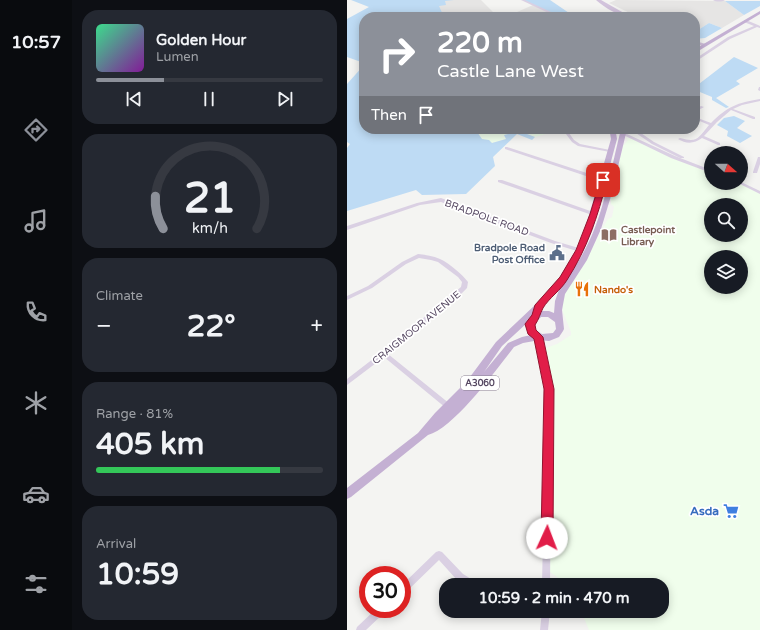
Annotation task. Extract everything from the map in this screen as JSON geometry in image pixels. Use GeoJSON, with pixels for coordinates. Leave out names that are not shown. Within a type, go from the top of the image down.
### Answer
{"type":"FeatureCollection","features":[{"type":"Feature","properties":{"kind":"main road"},"geometry":{"type":"LineString","coordinates":[[700,46],[760,12]]}},
{"type":"Feature","properties":{"kind":"main road","name":"A3060"},"geometry":{"type":"LineString","coordinates":[[423,434],[470,384],[499,344],[517,325],[538,307],[563,279],[580,250],[594,214],[611,151],[614,137],[612,134]]}},
{"type":"Feature","properties":{"kind":"main road"},"geometry":{"type":"LineString","coordinates":[[559,320],[549,314],[534,318],[530,328],[534,335],[547,338],[556,335],[561,329],[558,299],[584,258],[596,230],[605,206],[623,134]]}},
{"type":"Feature","properties":{"kind":"main road","name":"A3060"},"geometry":{"type":"LineString","coordinates":[[517,325],[534,318],[538,307]]}},
{"type":"Feature","properties":{"kind":"main road","name":"A3060"},"geometry":{"type":"LineString","coordinates":[[347,494],[423,434],[437,426],[465,401],[511,345],[522,340],[538,337]]}},
{"type":"Feature","properties":{"kind":"street"},"geometry":{"type":"LineString","coordinates":[[523,0],[549,12]]}},
{"type":"Feature","properties":{"kind":"street"},"geometry":{"type":"LineString","coordinates":[[592,0],[612,12]]}},
{"type":"Feature","properties":{"kind":"street"},"geometry":{"type":"LineString","coordinates":[[598,0],[619,12]]}},
{"type":"Feature","properties":{"kind":"street"},"geometry":{"type":"LineString","coordinates":[[715,0],[723,0]]}},
{"type":"Feature","properties":{"kind":"street"},"geometry":{"type":"LineString","coordinates":[[745,21],[758,27]]}},
{"type":"Feature","properties":{"kind":"street"},"geometry":{"type":"LineString","coordinates":[[700,58],[729,38],[758,27]]}},
{"type":"Feature","properties":{"kind":"street"},"geometry":{"type":"LineString","coordinates":[[680,139],[687,142],[695,141],[702,137],[712,125],[731,109],[747,102],[760,100]]}},
{"type":"Feature","properties":{"kind":"street"},"geometry":{"type":"LineString","coordinates":[[731,109],[754,118]]}},
{"type":"Feature","properties":{"kind":"street"},"geometry":{"type":"LineString","coordinates":[[700,120],[712,125]]}},
{"type":"Feature","properties":{"kind":"street"},"geometry":{"type":"LineString","coordinates":[[568,134],[573,141],[579,145],[611,151]]}},
{"type":"Feature","properties":{"kind":"street"},"geometry":{"type":"LineString","coordinates":[[623,134],[628,138],[637,140]]}},
{"type":"Feature","properties":{"kind":"street"},"geometry":{"type":"LineString","coordinates":[[623,134],[673,157],[704,168]]}},
{"type":"Feature","properties":{"kind":"street"},"geometry":{"type":"LineString","coordinates":[[640,134],[704,168]]}},
{"type":"Feature","properties":{"kind":"street"},"geometry":{"type":"LineString","coordinates":[[702,137],[719,144]]}},
{"type":"Feature","properties":{"kind":"street"},"geometry":{"type":"LineString","coordinates":[[506,148],[603,180]]}},
{"type":"Feature","properties":{"kind":"street"},"geometry":{"type":"LineString","coordinates":[[755,172],[760,158]]}},
{"type":"Feature","properties":{"kind":"street"},"geometry":{"type":"LineString","coordinates":[[500,181],[594,214]]}},
{"type":"Feature","properties":{"kind":"street"},"geometry":{"type":"LineString","coordinates":[[748,187],[760,193]]}},
{"type":"Feature","properties":{"kind":"street","name":"BRADPOLE ROAD"},"geometry":{"type":"LineString","coordinates":[[347,228],[419,204],[441,200],[553,242],[580,250]]}},
{"type":"Feature","properties":{"kind":"street","name":"CRAIGMOOR AVENUE"},"geometry":{"type":"LineString","coordinates":[[347,298],[370,287],[404,263],[418,256],[440,261],[465,280],[465,284],[459,293],[347,382]]}},
{"type":"Feature","properties":{"kind":"street"},"geometry":{"type":"LineString","coordinates":[[538,337],[549,389],[546,578]]}},
{"type":"Feature","properties":{"kind":"street"},"geometry":{"type":"LineString","coordinates":[[384,354],[448,406]]}},
{"type":"Feature","properties":{"kind":"street"},"geometry":{"type":"LineString","coordinates":[[411,581],[439,555],[462,578]]}},
{"type":"Feature","properties":{"kind":"street"},"geometry":{"type":"LineString","coordinates":[[360,630],[373,618]]}},
{"type":"Feature","properties":{"kind":"street"},"geometry":{"type":"LineString","coordinates":[[544,630],[545,618]]}},
{"type":"Feature","properties":{"kind":"shaded area"},"geometry":{"type":"Polygon","coordinates":[[[351,0],[454,0],[445,1],[446,5],[439,6],[442,12],[360,12],[369,7],[351,0]]]}},
{"type":"Feature","properties":{"kind":"shaded area"},"geometry":{"type":"Polygon","coordinates":[[[416,0],[481,0],[493,12],[384,12],[416,0]]]}},
{"type":"Feature","properties":{"kind":"shaded area"},"geometry":{"type":"Polygon","coordinates":[[[523,0],[550,0],[568,12],[549,12],[523,0]]]}},
{"type":"Feature","properties":{"kind":"shaded area"},"geometry":{"type":"Polygon","coordinates":[[[616,0],[725,1],[744,15],[722,28],[709,23],[700,29],[700,12],[628,12],[609,3],[616,0]]]}},
{"type":"Feature","properties":{"kind":"shaded area"},"geometry":{"type":"Polygon","coordinates":[[[725,1],[760,1],[760,6],[744,15],[725,1]]]}},
{"type":"Feature","properties":{"kind":"shaded area"},"geometry":{"type":"Polygon","coordinates":[[[533,5],[549,12],[517,12],[533,5]]]}},
{"type":"Feature","properties":{"kind":"shaded area"},"geometry":{"type":"Polygon","coordinates":[[[359,12],[359,61],[347,57],[347,19],[359,12]]]}},
{"type":"Feature","properties":{"kind":"shaded area"},"geometry":{"type":"Polygon","coordinates":[[[709,23],[722,28],[705,38],[700,38],[700,29],[709,23]]]}},
{"type":"Feature","properties":{"kind":"shaded area"},"geometry":{"type":"Polygon","coordinates":[[[734,57],[758,68],[736,81],[740,84],[716,98],[729,107],[726,108],[712,100],[712,97],[700,92],[700,83],[734,57]]]}},
{"type":"Feature","properties":{"kind":"shaded area"},"geometry":{"type":"Polygon","coordinates":[[[359,71],[359,134],[478,134],[482,139],[489,140],[492,143],[506,139],[504,135],[517,134],[493,157],[495,166],[466,194],[422,195],[416,190],[347,211],[347,148],[350,144],[347,142],[347,84],[359,71]]]}},
{"type":"Feature","properties":{"kind":"shaded area"},"geometry":{"type":"Polygon","coordinates":[[[734,116],[745,121],[737,128],[752,136],[740,143],[727,136],[728,131],[717,125],[724,118],[734,116]]]}},
{"type":"Feature","properties":{"kind":"shaded area"},"geometry":{"type":"Polygon","coordinates":[[[478,134],[510,134],[504,136],[506,139],[492,143],[482,139],[478,134]]]}},
{"type":"Feature","properties":{"kind":"shaded area"},"geometry":{"type":"Polygon","coordinates":[[[517,134],[527,134],[535,137],[532,140],[517,134]]]}},
{"type":"Feature","properties":{"kind":"shaded area"},"geometry":{"type":"Polygon","coordinates":[[[527,134],[546,134],[535,137],[527,134]]]}},
{"type":"Feature","properties":{"kind":"shaded area"},"geometry":{"type":"Polygon","coordinates":[[[626,139],[637,140],[704,169],[704,190],[748,190],[748,188],[760,193],[760,630],[589,630],[584,618],[669,618],[669,578],[558,578],[546,569],[549,389],[540,350],[557,344],[571,335],[563,312],[562,304],[565,291],[584,265],[608,219],[612,217],[614,207],[611,204],[611,195],[623,146],[628,140],[626,139]]]}},
{"type":"Feature","properties":{"kind":"place","name":"Castlepoint Library"},"geometry":{"type":"Point","coordinates":[609,235]}},
{"type":"Feature","properties":{"kind":"place","name":"Bradpole Road Post Office"},"geometry":{"type":"Point","coordinates":[557,253]}},
{"type":"Feature","properties":{"kind":"place","name":"Nando's"},"geometry":{"type":"Point","coordinates":[582,289]}},
{"type":"Feature","properties":{"kind":"place","name":"Asda"},"geometry":{"type":"Point","coordinates":[731,511]}},
{"type":"Feature","properties":{"kind":"route"},"geometry":{"type":"LineString","coordinates":[[547,538],[549,389],[538,337],[532,332],[530,324],[536,316],[538,307],[547,299],[572,266],[588,232],[603,180]]}}]}
